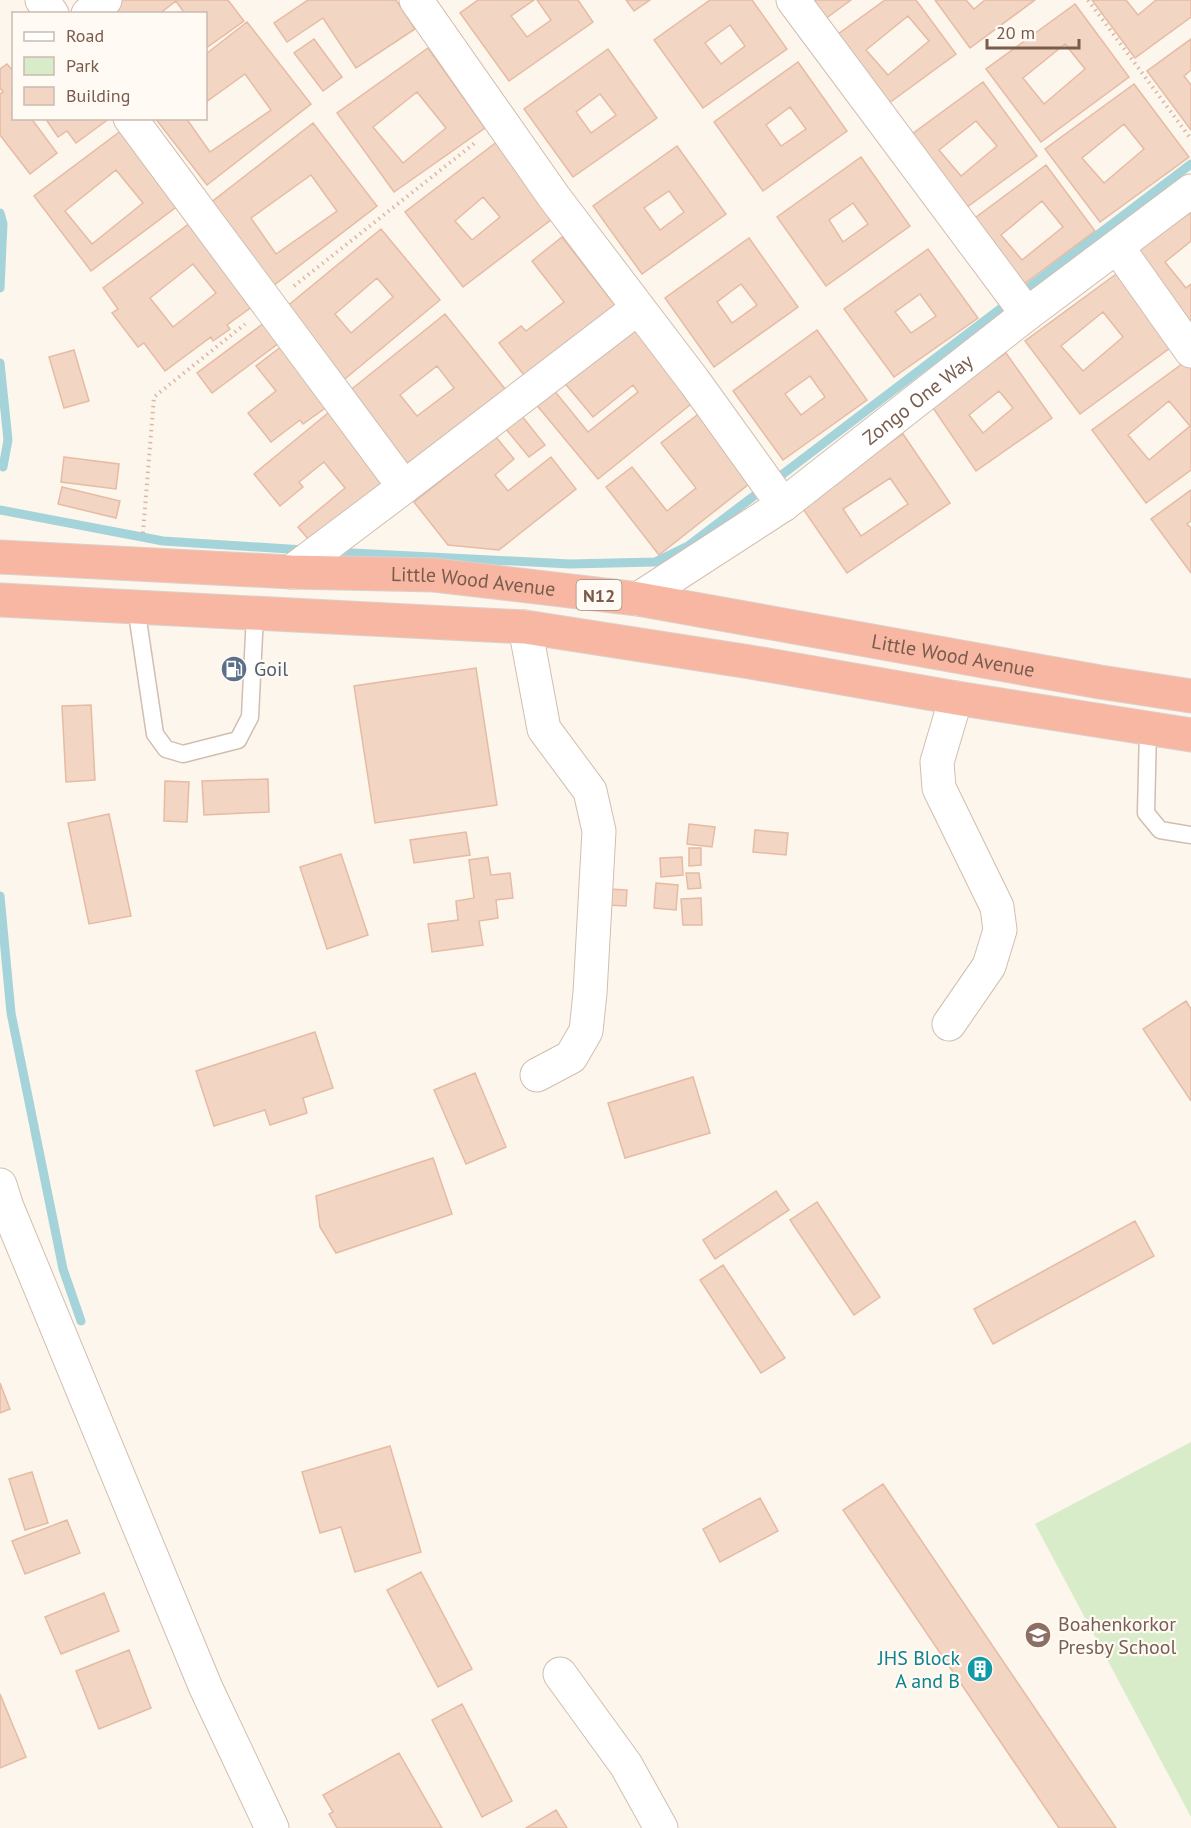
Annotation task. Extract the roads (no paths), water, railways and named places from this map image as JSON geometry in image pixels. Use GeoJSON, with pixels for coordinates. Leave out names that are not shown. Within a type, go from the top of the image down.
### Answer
{"type":"FeatureCollection","features":[{"type":"Feature","properties":{"kind":"highway","name":"Little Wood Avenue"},"geometry":{"type":"LineString","coordinates":[[0,557],[291,572],[434,575],[638,599],[1100,682],[1191,696]]}},
{"type":"Feature","properties":{"kind":"highway","name":"Little Wood Avenue"},"geometry":{"type":"LineString","coordinates":[[0,600],[525,627],[1191,735]]}},
{"type":"Feature","properties":{"kind":"street"},"geometry":{"type":"LineString","coordinates":[[90,12],[105,0]]}},
{"type":"Feature","properties":{"kind":"street"},"geometry":{"type":"LineString","coordinates":[[416,0],[554,197],[694,381],[783,505]]}},
{"type":"Feature","properties":{"kind":"street"},"geometry":{"type":"LineString","coordinates":[[793,0],[1027,314]]}},
{"type":"Feature","properties":{"kind":"street"},"geometry":{"type":"LineString","coordinates":[[131,120],[404,487]]}},
{"type":"Feature","properties":{"kind":"street","name":"Zongo One Way"},"geometry":{"type":"LineString","coordinates":[[638,599],[783,505],[1027,314],[1118,248],[1191,191]]}},
{"type":"Feature","properties":{"kind":"street"},"geometry":{"type":"LineString","coordinates":[[1118,248],[1191,351]]}},
{"type":"Feature","properties":{"kind":"street"},"geometry":{"type":"LineString","coordinates":[[291,572],[638,308]]}},
{"type":"Feature","properties":{"kind":"street"},"geometry":{"type":"LineString","coordinates":[[525,627],[544,729],[590,791],[599,831],[586,1031],[571,1057],[537,1075]]}},
{"type":"Feature","properties":{"kind":"street"},"geometry":{"type":"LineString","coordinates":[[948,1024],[989,966],[1000,930],[996,907],[939,788],[937,762],[956,698]]}},
{"type":"Feature","properties":{"kind":"street"},"geometry":{"type":"LineString","coordinates":[[0,1185],[206,1689],[272,1828]]}},
{"type":"Feature","properties":{"kind":"street"},"geometry":{"type":"LineString","coordinates":[[560,1674],[626,1765],[661,1828]]}},
{"type":"Feature","properties":{"kind":"lane"},"geometry":{"type":"LineString","coordinates":[[136,607],[155,734],[166,749],[183,754],[238,740],[246,725],[250,717],[255,614]]}},
{"type":"Feature","properties":{"kind":"lane"},"geometry":{"type":"LineString","coordinates":[[1148,729],[1146,813],[1160,830],[1191,835]]}},
{"type":"Feature","properties":{"kind":"waterway"},"geometry":{"type":"LineString","coordinates":[[333,552],[570,564],[655,562],[688,546],[1191,164]]}},
{"type":"Feature","properties":{"kind":"waterway"},"geometry":{"type":"LineString","coordinates":[[0,213],[3,224],[0,288]]}},
{"type":"Feature","properties":{"kind":"waterway"},"geometry":{"type":"LineString","coordinates":[[0,363],[8,440],[3,467]]}},
{"type":"Feature","properties":{"kind":"waterway"},"geometry":{"type":"LineString","coordinates":[[0,510],[163,541],[304,550]]}},
{"type":"Feature","properties":{"kind":"waterway"},"geometry":{"type":"LineString","coordinates":[[0,896],[11,1013],[63,1269],[81,1321]]}},
{"type":"Feature","properties":{"kind":"place","name":"Goil"},"geometry":{"type":"Point","coordinates":[234,669]}},
{"type":"Feature","properties":{"kind":"place","name":"Boahenkorkor Presby School"},"geometry":{"type":"Point","coordinates":[1038,1635]}},
{"type":"Feature","properties":{"kind":"place","name":"JHS Block A and B"},"geometry":{"type":"Point","coordinates":[980,1669]}}]}
